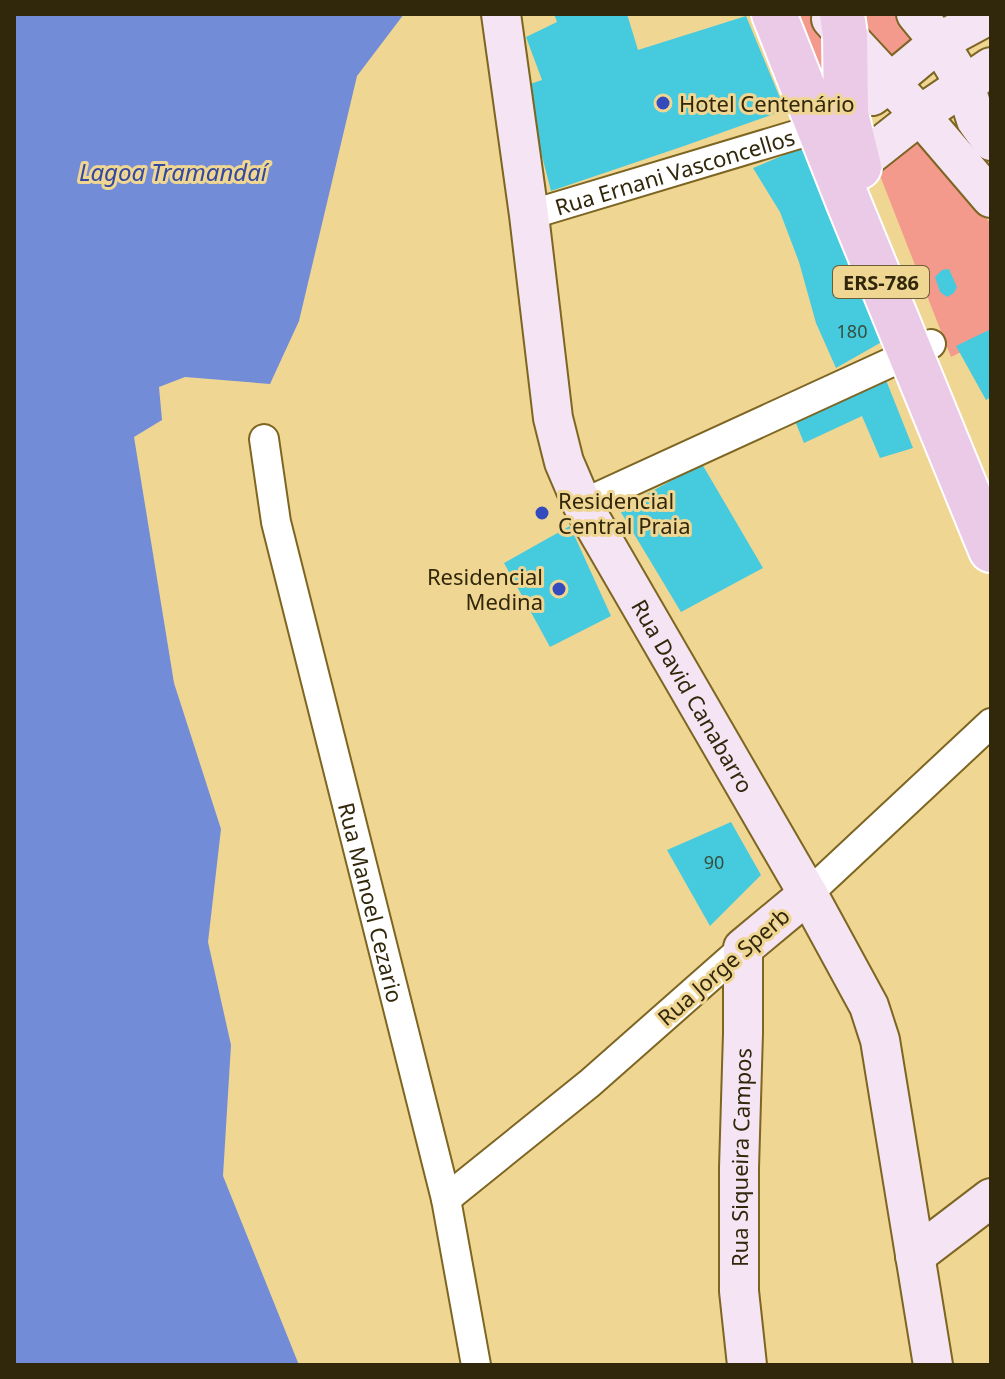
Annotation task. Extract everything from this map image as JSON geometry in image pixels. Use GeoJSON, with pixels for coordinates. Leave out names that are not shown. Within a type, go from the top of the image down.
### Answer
{"type":"FeatureCollection","features":[{"type":"Feature","properties":{"kind":"main road"},"geometry":{"type":"LineString","coordinates":[[774,14],[832,121],[855,177]]}},
{"type":"Feature","properties":{"kind":"main road"},"geometry":{"type":"LineString","coordinates":[[832,121],[838,21]]}},
{"type":"Feature","properties":{"kind":"main road","name":"ERS-786"},"geometry":{"type":"LineString","coordinates":[[855,177],[920,348],[991,550]]}},
{"type":"Feature","properties":{"kind":"main road","name":"ERS-786"},"geometry":{"type":"LineString","coordinates":[[920,348],[991,492]]}},
{"type":"Feature","properties":{"kind":"street","name":"Rua David Canabarro"},"geometry":{"type":"LineString","coordinates":[[501,14],[553,418],[564,462],[582,504],[808,894],[869,1006],[880,1040],[933,1365]]}},
{"type":"Feature","properties":{"kind":"street"},"geometry":{"type":"LineString","coordinates":[[832,121],[891,82],[928,28],[991,14]]}},
{"type":"Feature","properties":{"kind":"street"},"geometry":{"type":"LineString","coordinates":[[838,21],[991,198]]}},
{"type":"Feature","properties":{"kind":"street"},"geometry":{"type":"LineString","coordinates":[[928,28],[978,76],[976,120],[991,141]]}},
{"type":"Feature","properties":{"kind":"street"},"geometry":{"type":"LineString","coordinates":[[855,177],[920,115],[978,76]]}},
{"type":"Feature","properties":{"kind":"street","name":"Rua Ernani Vasconcellos"},"geometry":{"type":"LineString","coordinates":[[529,215],[832,121]]}},
{"type":"Feature","properties":{"kind":"street"},"geometry":{"type":"LineString","coordinates":[[582,504],[920,348]]}},
{"type":"Feature","properties":{"kind":"street","name":"Rua Manoel Cezario"},"geometry":{"type":"LineString","coordinates":[[264,439],[276,522],[446,1199],[476,1365]]}},
{"type":"Feature","properties":{"kind":"street","name":"Rua Jorge Sperb"},"geometry":{"type":"LineString","coordinates":[[446,1199],[590,1083],[808,894],[991,723]]}},
{"type":"Feature","properties":{"kind":"street","name":"Rua Siqueira Campos"},"geometry":{"type":"LineString","coordinates":[[743,948],[739,1291],[747,1365]]}},
{"type":"Feature","properties":{"kind":"street"},"geometry":{"type":"LineString","coordinates":[[915,1256],[991,1198]]}},
{"type":"Feature","properties":{"kind":"shaded area"},"geometry":{"type":"Polygon","coordinates":[[[789,14],[814,14],[836,40],[832,118],[789,14]]]}},
{"type":"Feature","properties":{"kind":"shaded area"},"geometry":{"type":"Polygon","coordinates":[[[855,14],[901,14],[923,39],[889,65],[855,14]]]}},
{"type":"Feature","properties":{"kind":"shaded area"},"geometry":{"type":"Polygon","coordinates":[[[918,137],[991,224],[991,337],[951,357],[879,173],[885,154],[918,137]]]}},
{"type":"Feature","properties":{"kind":"water","name":"Lagoa Tramandaí"},"geometry":{"type":"Polygon","coordinates":[[[14,14],[404,14],[357,76],[299,321],[270,384],[185,377],[159,387],[162,420],[134,437],[174,683],[221,829],[208,942],[231,1045],[223,1176],[299,1365],[14,1365],[14,14]]]}},
{"type":"Feature","properties":{"kind":"building"},"geometry":{"type":"Polygon","coordinates":[[[554,14],[627,14],[638,50],[746,16],[785,110],[551,191],[524,86],[542,80],[526,37],[557,22],[554,14]]]}},
{"type":"Feature","properties":{"kind":"building"},"geometry":{"type":"Polygon","coordinates":[[[803,147],[823,199],[887,339],[836,368],[816,323],[799,262],[780,212],[753,168],[803,147]]]}},
{"type":"Feature","properties":{"kind":"building"},"geometry":{"type":"Polygon","coordinates":[[[949,269],[957,287],[947,297],[940,292],[935,277],[942,270],[949,269]]]}},
{"type":"Feature","properties":{"kind":"building"},"geometry":{"type":"Polygon","coordinates":[[[991,329],[991,397],[986,400],[956,346],[991,329]]]}},
{"type":"Feature","properties":{"kind":"building"},"geometry":{"type":"Polygon","coordinates":[[[884,375],[913,448],[880,458],[862,416],[804,443],[793,416],[884,375]]]}},
{"type":"Feature","properties":{"kind":"building"},"geometry":{"type":"Polygon","coordinates":[[[702,464],[763,568],[681,612],[619,509],[702,464]]]}},
{"type":"Feature","properties":{"kind":"building","name":"Residencial Medina"},"geometry":{"type":"Polygon","coordinates":[[[570,526],[611,616],[550,647],[504,563],[570,526]]]}},
{"type":"Feature","properties":{"kind":"building"},"geometry":{"type":"Polygon","coordinates":[[[731,822],[761,875],[710,926],[667,850],[731,822]]]}},
{"type":"Feature","properties":{"kind":"place","name":"Hotel Centenário"},"geometry":{"type":"Point","coordinates":[663,103]}},
{"type":"Feature","properties":{"kind":"place","name":"Residencial Central Praia"},"geometry":{"type":"Point","coordinates":[542,513]}},
{"type":"Feature","properties":{"kind":"place","name":"Residencial Medina"},"geometry":{"type":"Point","coordinates":[559,589]}}]}
